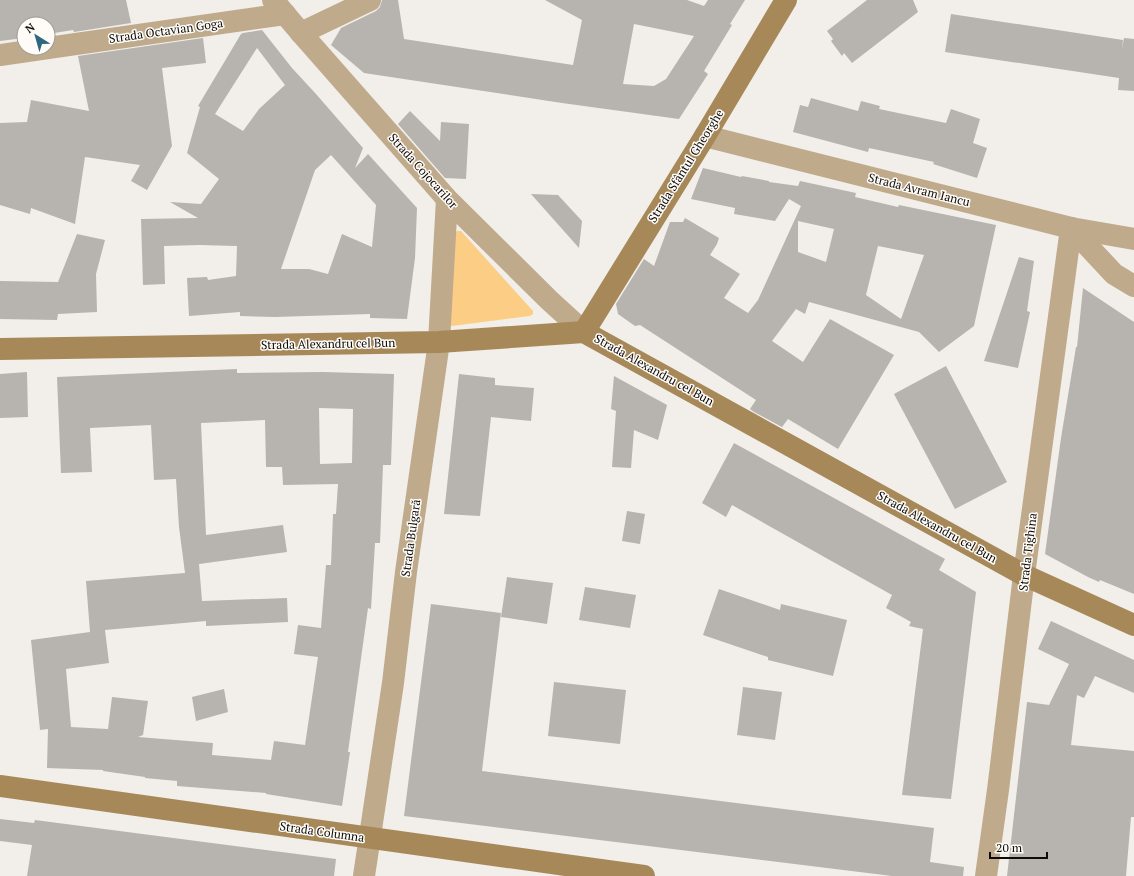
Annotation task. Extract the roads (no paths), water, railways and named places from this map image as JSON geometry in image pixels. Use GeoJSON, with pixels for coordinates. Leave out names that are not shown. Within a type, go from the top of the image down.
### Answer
{"type":"FeatureCollection","features":[{"type":"Feature","properties":{"kind":"street"},"geometry":{"type":"LineString","coordinates":[[301,33],[370,0]]}},
{"type":"Feature","properties":{"kind":"street","name":"Strada Sfântul Gheorghe"},"geometry":{"type":"LineString","coordinates":[[584,332],[705,136],[786,0]]}},
{"type":"Feature","properties":{"kind":"street","name":"Strada Cojocarilor"},"geometry":{"type":"LineString","coordinates":[[279,7],[447,199],[549,300],[584,332]]}},
{"type":"Feature","properties":{"kind":"street","name":"Strada Octavian Goga"},"geometry":{"type":"LineString","coordinates":[[56,47],[279,7]]}},
{"type":"Feature","properties":{"kind":"street","name":"Strada Octavian Goga"},"geometry":{"type":"LineString","coordinates":[[0,55],[16,53]]}},
{"type":"Feature","properties":{"kind":"street","name":"Strada Avram Iancu"},"geometry":{"type":"LineString","coordinates":[[705,136],[1071,228],[1134,239]]}},
{"type":"Feature","properties":{"kind":"street","name":"Strada Bulgară"},"geometry":{"type":"LineString","coordinates":[[364,876],[393,683],[406,572],[439,342],[447,199]]}},
{"type":"Feature","properties":{"kind":"street"},"geometry":{"type":"LineString","coordinates":[[1071,228],[1114,274],[1134,286]]}},
{"type":"Feature","properties":{"kind":"street","name":"Strada Tighina"},"geometry":{"type":"LineString","coordinates":[[986,876],[1024,575],[1071,228]]}},
{"type":"Feature","properties":{"kind":"street","name":"Strada Alexandru cel Bun"},"geometry":{"type":"LineString","coordinates":[[0,349],[439,342],[584,332],[1024,575],[1134,625]]}},
{"type":"Feature","properties":{"kind":"street","name":"Strada Columna"},"geometry":{"type":"LineString","coordinates":[[0,786],[644,876]]}}]}
